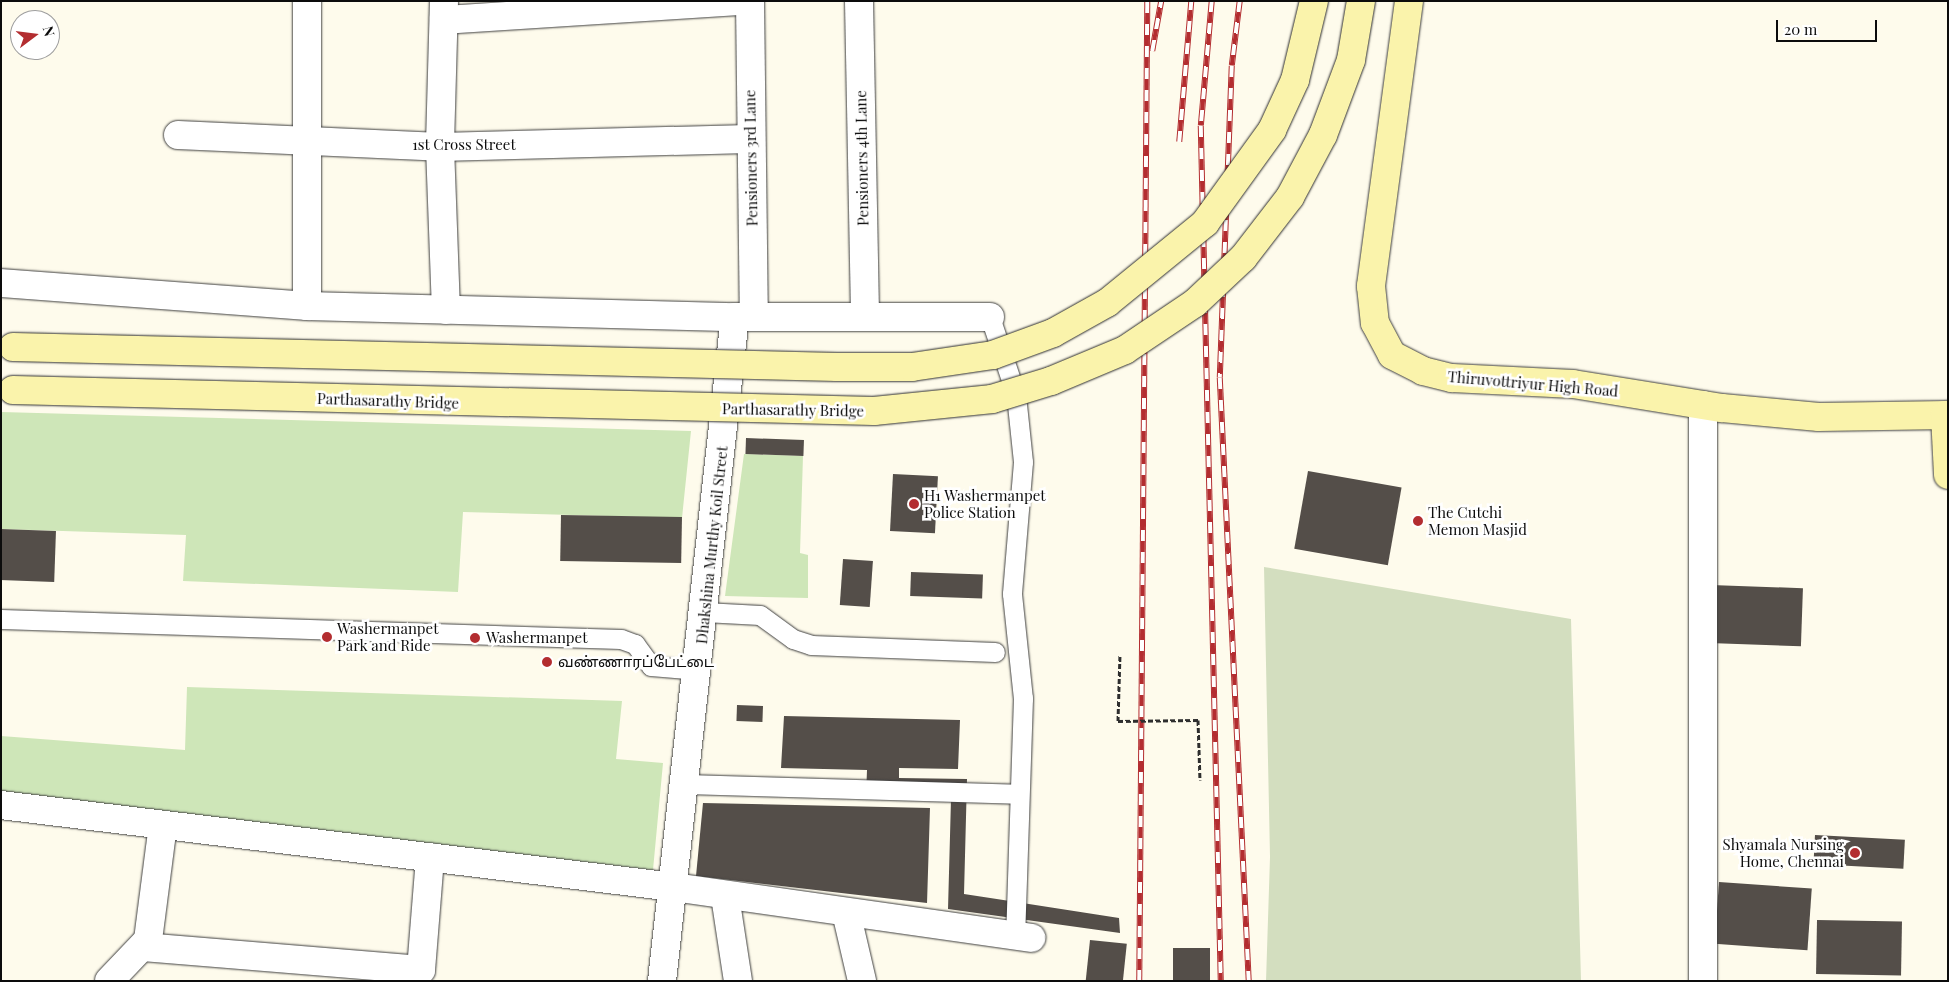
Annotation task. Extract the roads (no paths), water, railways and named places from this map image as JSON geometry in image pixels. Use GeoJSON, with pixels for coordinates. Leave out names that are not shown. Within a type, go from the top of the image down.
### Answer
{"type":"FeatureCollection","features":[{"type":"Feature","properties":{"kind":"main road"},"geometry":{"type":"LineString","coordinates":[[7,347],[837,367],[912,367],[993,355],[1053,334],[1107,304],[1205,222],[1272,130],[1295,80],[1314,1]]}},
{"type":"Feature","properties":{"kind":"main road","name":"Parthasarathy Bridge"},"geometry":{"type":"LineString","coordinates":[[7,389],[864,411],[946,407],[992,399],[1051,381],[1125,350],[1188,308],[1243,258],[1290,197],[1323,135],[1351,60],[1361,1]]}},
{"type":"Feature","properties":{"kind":"main road","name":"Thiruvottriyur High Road"},"geometry":{"type":"LineString","coordinates":[[1409,1],[1374,254],[1372,309],[1382,340],[1404,363],[1452,378],[1573,384],[1703,405],[1819,417],[1947,415]]}},
{"type":"Feature","properties":{"kind":"main road"},"geometry":{"type":"LineString","coordinates":[[1947,415],[1948,475]]}},
{"type":"Feature","properties":{"kind":"street"},"geometry":{"type":"LineString","coordinates":[[307,1],[310,141],[308,306]]}},
{"type":"Feature","properties":{"kind":"street"},"geometry":{"type":"LineString","coordinates":[[446,310],[440,147],[444,11],[736,1]]}},
{"type":"Feature","properties":{"kind":"street","name":"Pensioners 3rd Lane"},"geometry":{"type":"LineString","coordinates":[[745,316],[750,1]]}},
{"type":"Feature","properties":{"kind":"street","name":"Pensioners 4th Lane"},"geometry":{"type":"LineString","coordinates":[[859,1],[865,314]]}},
{"type":"Feature","properties":{"kind":"street","name":"1st Cross Street"},"geometry":{"type":"LineString","coordinates":[[178,135],[440,147],[749,139]]}},
{"type":"Feature","properties":{"kind":"street"},"geometry":{"type":"LineString","coordinates":[[1,283],[308,306],[745,316],[865,314],[990,317]]}},
{"type":"Feature","properties":{"kind":"street","name":"Dhakshina Murthy Koil Street"},"geometry":{"type":"LineString","coordinates":[[662,981],[686,784],[704,612],[745,316]]}},
{"type":"Feature","properties":{"kind":"street"},"geometry":{"type":"LineString","coordinates":[[1703,405],[1703,981]]}},
{"type":"Feature","properties":{"kind":"street"},"geometry":{"type":"LineString","coordinates":[[1,805],[674,887],[724,896],[1023,937]]}},
{"type":"Feature","properties":{"kind":"street"},"geometry":{"type":"LineString","coordinates":[[108,981],[143,947],[152,924],[163,825]]}},
{"type":"Feature","properties":{"kind":"street"},"geometry":{"type":"LineString","coordinates":[[143,947],[421,970],[430,857]]}},
{"type":"Feature","properties":{"kind":"street"},"geometry":{"type":"LineString","coordinates":[[724,896],[738,981]]}},
{"type":"Feature","properties":{"kind":"street"},"geometry":{"type":"LineString","coordinates":[[846,912],[862,981]]}},
{"type":"Feature","properties":{"kind":"lane"},"geometry":{"type":"LineString","coordinates":[[990,317],[1016,395],[1023,462],[1012,594],[1022,698],[1016,794],[1023,937]]}},
{"type":"Feature","properties":{"kind":"lane"},"geometry":{"type":"LineString","coordinates":[[704,612],[760,615],[793,639],[811,645],[995,652]]}},
{"type":"Feature","properties":{"kind":"lane"},"geometry":{"type":"LineString","coordinates":[[1,619],[621,639],[635,644],[651,666],[698,670]]}},
{"type":"Feature","properties":{"kind":"lane"},"geometry":{"type":"LineString","coordinates":[[686,784],[1016,794]]}},
{"type":"Feature","properties":{"kind":"railway"},"geometry":{"type":"LineString","coordinates":[[1139,981],[1147,1]]}},
{"type":"Feature","properties":{"kind":"railway"},"geometry":{"type":"LineString","coordinates":[[1152,51],[1161,1]]}},
{"type":"Feature","properties":{"kind":"railway"},"geometry":{"type":"LineString","coordinates":[[1179,142],[1191,1]]}},
{"type":"Feature","properties":{"kind":"railway"},"geometry":{"type":"LineString","coordinates":[[1212,1],[1201,126],[1221,981]]}},
{"type":"Feature","properties":{"kind":"railway"},"geometry":{"type":"LineString","coordinates":[[1240,1],[1232,66],[1220,378],[1249,981]]}},
{"type":"Feature","properties":{"kind":"place","name":"H1 Washermanpet Police Station"},"geometry":{"type":"Point","coordinates":[914,504]}},
{"type":"Feature","properties":{"kind":"place","name":"The Cutchi Memon Masjid"},"geometry":{"type":"Point","coordinates":[1418,521]}},
{"type":"Feature","properties":{"kind":"place","name":"Washermanpet Park and Ride"},"geometry":{"type":"Point","coordinates":[327,637]}},
{"type":"Feature","properties":{"kind":"place","name":"Washermanpet"},"geometry":{"type":"Point","coordinates":[475,638]}},
{"type":"Feature","properties":{"kind":"place","name":"வண்ணாரப்பேட்டை"},"geometry":{"type":"Point","coordinates":[547,662]}},
{"type":"Feature","properties":{"kind":"place","name":"Shyamala Nursing Home, Chennai"},"geometry":{"type":"Point","coordinates":[1855,853]}}]}
